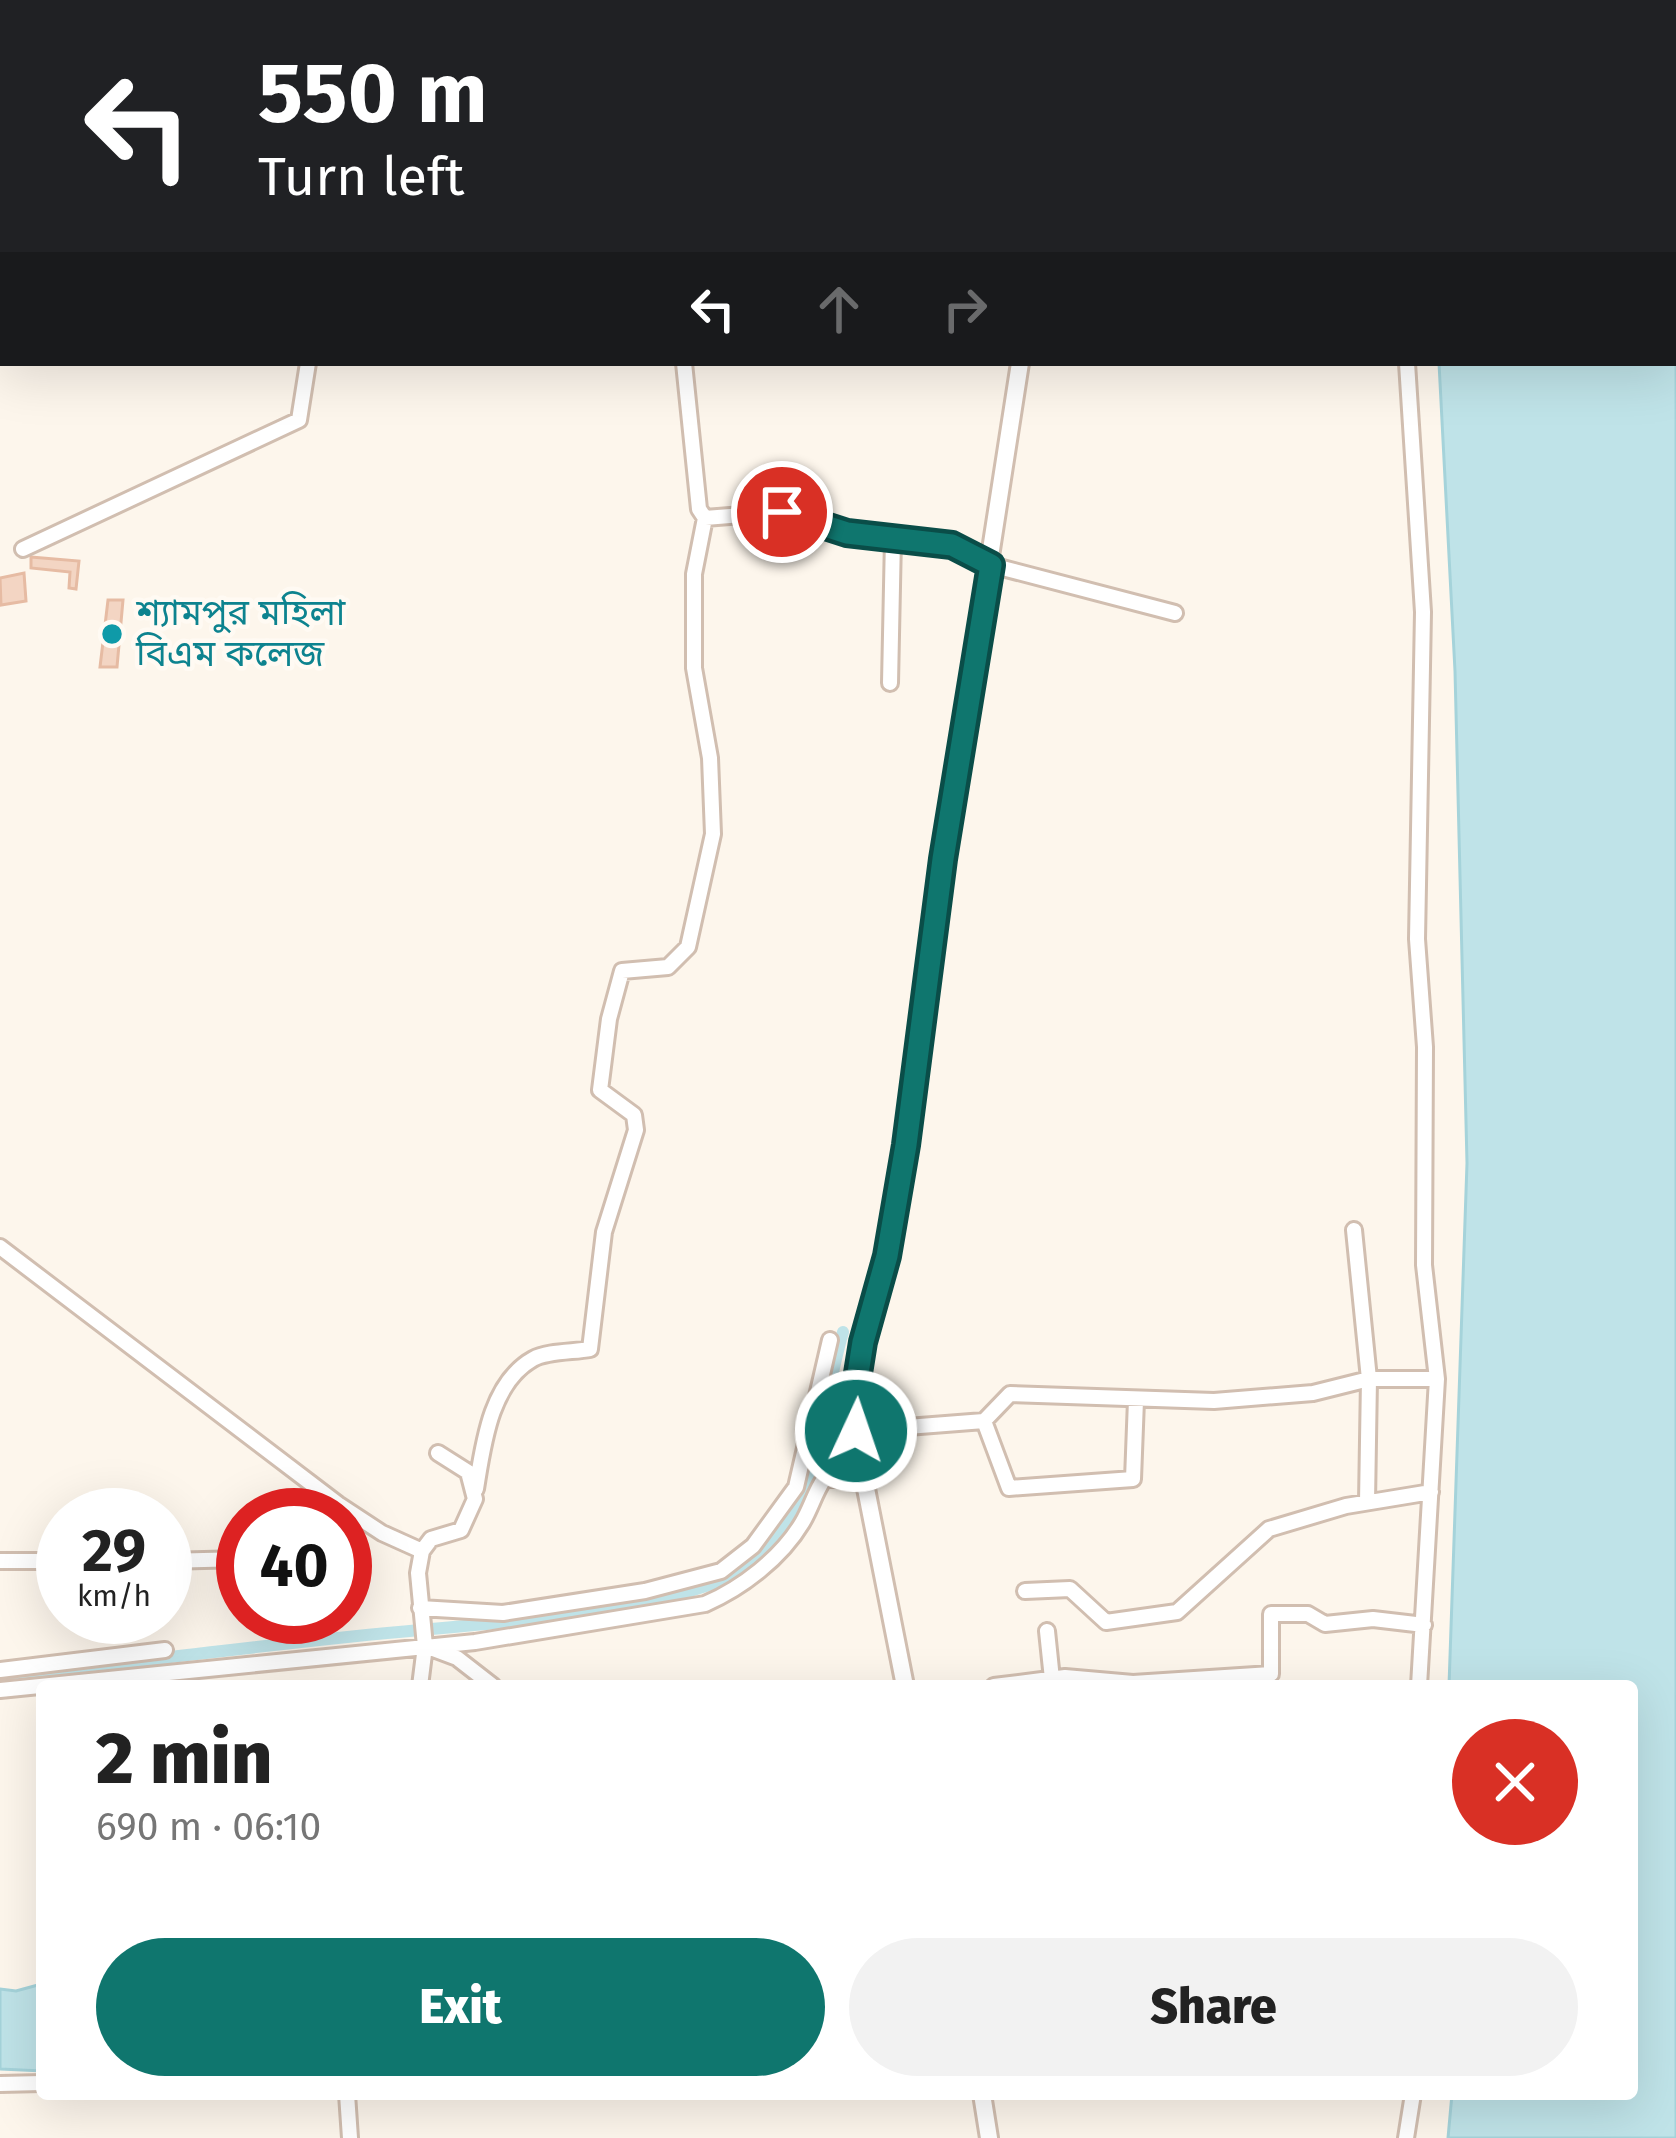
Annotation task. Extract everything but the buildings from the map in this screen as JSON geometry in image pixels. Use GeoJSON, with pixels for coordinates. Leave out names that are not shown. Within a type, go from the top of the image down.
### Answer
{"type":"FeatureCollection","features":[{"type":"Feature","properties":{"kind":"street"},"geometry":{"type":"LineString","coordinates":[[23,549],[299,420],[308,366]]}},
{"type":"Feature","properties":{"kind":"street"},"geometry":{"type":"LineString","coordinates":[[421,1680],[422,1551],[431,1539],[461,1530],[472,1515],[483,1440],[500,1395],[533,1358],[590,1349],[604,1232],[636,1130],[634,1115],[600,1090],[609,1019],[622,971],[668,967],[688,947],[713,834],[710,758],[694,668],[694,574],[705,518],[699,509],[684,366]]}},
{"type":"Feature","properties":{"kind":"street"},"geometry":{"type":"LineString","coordinates":[[904,1680],[863,1479],[855,1392],[863,1342],[887,1256],[906,1145],[943,859],[1020,366]]}},
{"type":"Feature","properties":{"kind":"street"},"geometry":{"type":"LineString","coordinates":[[1407,366],[1423,613],[1417,939],[1425,1047],[1424,1265],[1437,1379],[1419,1680]]}},
{"type":"Feature","properties":{"kind":"street"},"geometry":{"type":"LineString","coordinates":[[705,518],[782,512],[847,533],[952,545],[991,565],[1175,613]]}},
{"type":"Feature","properties":{"kind":"street"},"geometry":{"type":"LineString","coordinates":[[890,683],[893,538]]}},
{"type":"Feature","properties":{"kind":"street"},"geometry":{"type":"LineString","coordinates":[[1354,1230],[1370,1379],[1367,1502]]}},
{"type":"Feature","properties":{"kind":"street"},"geometry":{"type":"LineString","coordinates":[[0,1247],[338,1504],[382,1533],[422,1551]]}},
{"type":"Feature","properties":{"kind":"street"},"geometry":{"type":"LineString","coordinates":[[99,1680],[424,1642],[634,1602],[721,1571],[779,1516],[796,1487],[830,1340]]}},
{"type":"Feature","properties":{"kind":"street"},"geometry":{"type":"LineString","coordinates":[[856,1431],[984,1421],[1010,1394],[1061,1392],[1214,1401],[1293,1394],[1370,1379],[1437,1379]]}},
{"type":"Feature","properties":{"kind":"street"},"geometry":{"type":"LineString","coordinates":[[984,1421],[1010,1488],[1133,1480],[1136,1400]]}},
{"type":"Feature","properties":{"kind":"street"},"geometry":{"type":"LineString","coordinates":[[438,1453],[468,1472],[476,1489]]}},
{"type":"Feature","properties":{"kind":"street"},"geometry":{"type":"LineString","coordinates":[[420,1613],[503,1613],[634,1602],[705,1604],[734,1592],[781,1550],[804,1521],[824,1479],[863,1479]]}},
{"type":"Feature","properties":{"kind":"street"},"geometry":{"type":"LineString","coordinates":[[1024,1591],[1070,1588],[1106,1622],[1160,1618],[1178,1612],[1269,1529],[1367,1502],[1431,1492]]}},
{"type":"Feature","properties":{"kind":"street"},"geometry":{"type":"LineString","coordinates":[[0,1561],[36,1561]]}},
{"type":"Feature","properties":{"kind":"street"},"geometry":{"type":"LineString","coordinates":[[1271,1680],[1270,1614],[1307,1614],[1325,1624],[1373,1619],[1424,1625]]}},
{"type":"Feature","properties":{"kind":"street"},"geometry":{"type":"LineString","coordinates":[[1047,1631],[1052,1678]]}},
{"type":"Feature","properties":{"kind":"street"},"geometry":{"type":"LineString","coordinates":[[424,1642],[457,1658],[485,1680]]}},
{"type":"Feature","properties":{"kind":"street"},"geometry":{"type":"LineString","coordinates":[[0,1670],[165,1650]]}},
{"type":"Feature","properties":{"kind":"street"},"geometry":{"type":"LineString","coordinates":[[1038,1680],[1084,1680]]}},
{"type":"Feature","properties":{"kind":"street"},"geometry":{"type":"LineString","coordinates":[[0,1690],[36,1687]]}},
{"type":"Feature","properties":{"kind":"street"},"geometry":{"type":"LineString","coordinates":[[0,2084],[36,2084]]}},
{"type":"Feature","properties":{"kind":"street"},"geometry":{"type":"LineString","coordinates":[[347,2100],[350,2138]]}},
{"type":"Feature","properties":{"kind":"street"},"geometry":{"type":"LineString","coordinates":[[983,2100],[989,2138]]}},
{"type":"Feature","properties":{"kind":"street"},"geometry":{"type":"LineString","coordinates":[[1406,2138],[1412,2100]]}},
{"type":"Feature","properties":{"kind":"water"},"geometry":{"type":"Polygon","coordinates":[[[1439,366],[1676,366],[1676,2138],[1448,2138],[1451,2100],[1638,2100],[1638,1680],[1449,1680],[1467,1163],[1455,671],[1439,366]]]}},
{"type":"Feature","properties":{"kind":"water"},"geometry":{"type":"Polygon","coordinates":[[[36,1986],[36,2071],[0,2069],[0,1989],[36,1986]]]}},
{"type":"Feature","properties":{"kind":"waterway"},"geometry":{"type":"LineString","coordinates":[[138,1661],[571,1615],[647,1602],[724,1579],[769,1546],[800,1498],[818,1444],[843,1332]]}},
{"type":"Feature","properties":{"kind":"waterway"},"geometry":{"type":"LineString","coordinates":[[0,1679],[142,1663]]}},
{"type":"Feature","properties":{"kind":"place","name":"শ্যামপুর মহিলা বিএম কলেজ"},"geometry":{"type":"Point","coordinates":[112,634]}},
{"type":"Feature","properties":{"kind":"route"},"geometry":{"type":"LineString","coordinates":[[782,512],[847,533],[952,545],[991,565],[943,859],[906,1145],[887,1256],[863,1342],[855,1392],[856,1431]]}}]}
